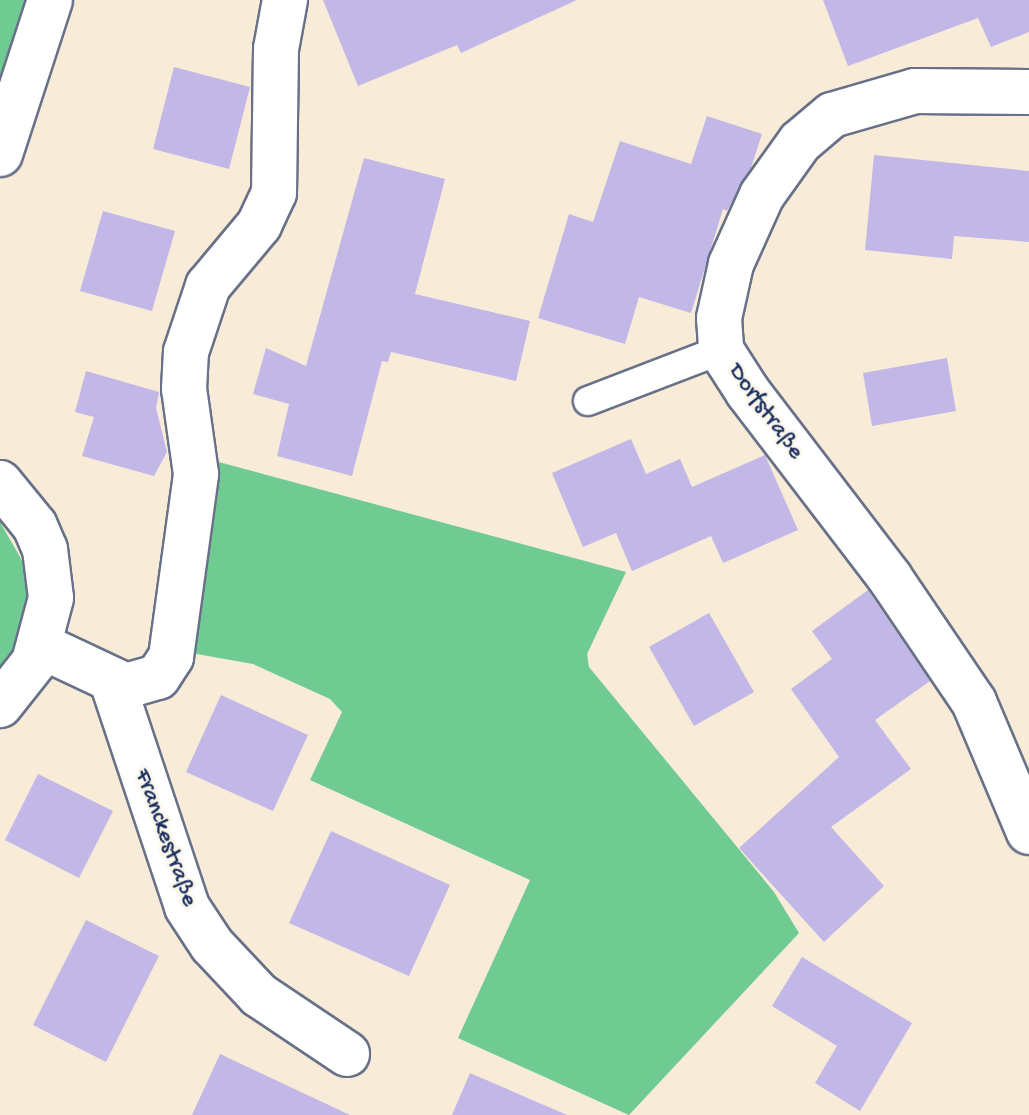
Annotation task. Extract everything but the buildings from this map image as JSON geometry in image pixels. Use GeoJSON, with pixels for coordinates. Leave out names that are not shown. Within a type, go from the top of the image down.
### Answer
{"type":"FeatureCollection","features":[{"type":"Feature","properties":{"kind":"street"},"geometry":{"type":"LineString","coordinates":[[0,154],[50,0]]}},
{"type":"Feature","properties":{"kind":"street"},"geometry":{"type":"LineString","coordinates":[[41,646],[126,686],[151,680],[171,657],[196,474],[184,389],[186,352],[208,286],[259,225],[274,193],[276,49],[285,0]]}},
{"type":"Feature","properties":{"kind":"street","name":"Dorfstraße"},"geometry":{"type":"LineString","coordinates":[[1029,92],[915,91],[832,115],[800,142],[762,195],[731,264],[719,318],[721,350],[778,435],[890,578],[974,702],[1029,832]]}},
{"type":"Feature","properties":{"kind":"street"},"geometry":{"type":"LineString","coordinates":[[0,705],[26,677],[41,646],[51,598],[45,549],[22,505],[2,480]]}},
{"type":"Feature","properties":{"kind":"street","name":"Franckestraße"},"geometry":{"type":"LineString","coordinates":[[112,681],[187,907],[212,945],[259,995],[347,1054]]}},
{"type":"Feature","properties":{"kind":"lane"},"geometry":{"type":"LineString","coordinates":[[588,401],[721,350]]}},
{"type":"Feature","properties":{"kind":"green space"},"geometry":{"type":"Polygon","coordinates":[[[0,0],[27,0],[0,81],[0,0]]]}},
{"type":"Feature","properties":{"kind":"green space"},"geometry":{"type":"Polygon","coordinates":[[[215,461],[626,572],[587,654],[589,667],[774,892],[799,933],[629,1115],[458,1038],[530,880],[310,780],[342,712],[330,699],[253,664],[191,653],[215,461]]]}},
{"type":"Feature","properties":{"kind":"green space"},"geometry":{"type":"Polygon","coordinates":[[[0,522],[24,564],[29,594],[28,624],[0,682],[0,522]]]}}]}
